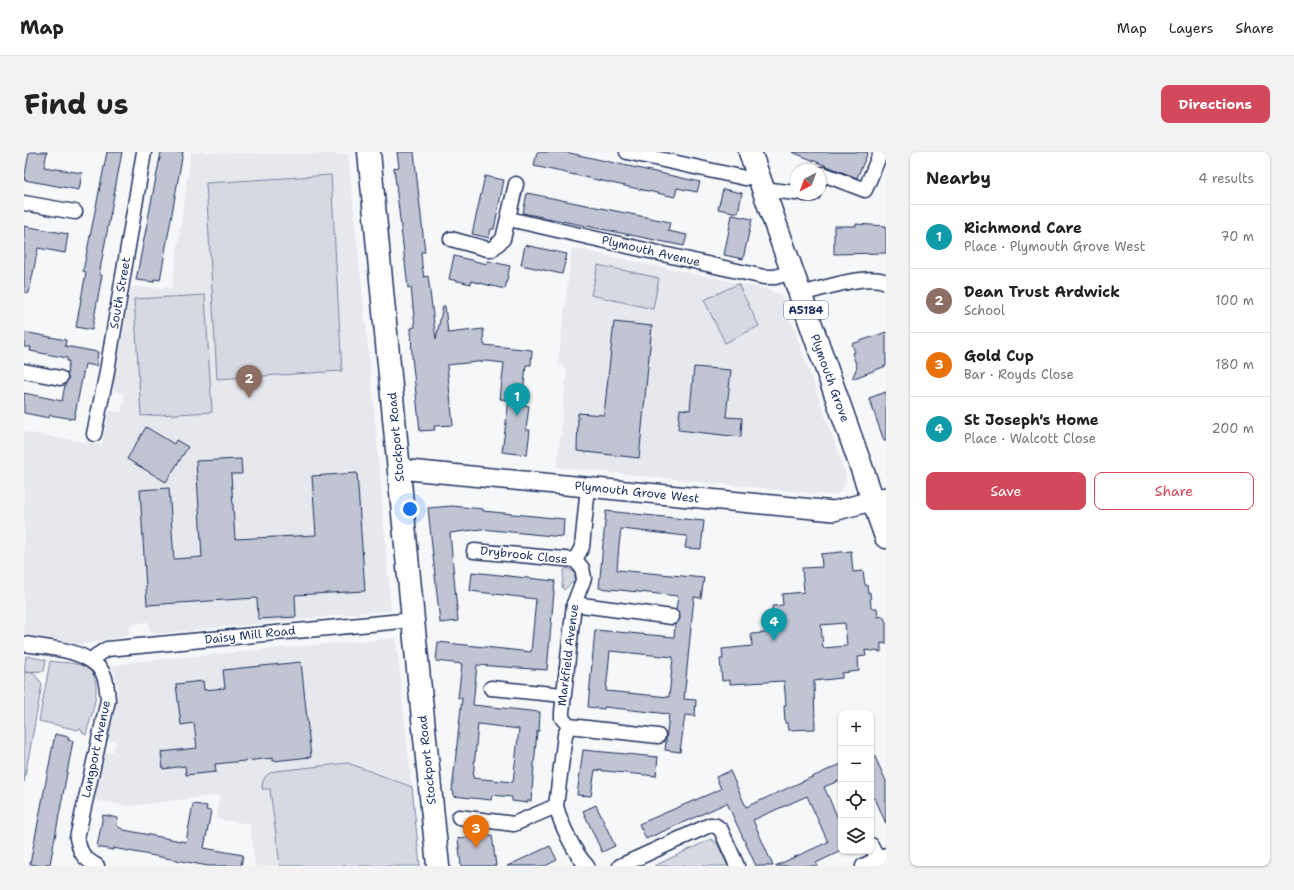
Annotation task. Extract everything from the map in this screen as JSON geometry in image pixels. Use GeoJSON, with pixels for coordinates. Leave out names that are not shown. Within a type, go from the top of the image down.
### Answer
{"type":"FeatureCollection","features":[{"type":"Feature","properties":{"kind":"main road","name":"Stockport Road"},"geometry":{"type":"LineString","coordinates":[[369,152],[413,620],[438,866]]}},
{"type":"Feature","properties":{"kind":"main road","name":"Plymouth Grove"},"geometry":{"type":"LineString","coordinates":[[750,152],[800,294],[880,499],[886,537]]}},
{"type":"Feature","properties":{"kind":"street","name":"South Street"},"geometry":{"type":"LineString","coordinates":[[94,434],[107,369],[144,152]]}},
{"type":"Feature","properties":{"kind":"street"},"geometry":{"type":"LineString","coordinates":[[627,152],[745,178],[790,191]]}},
{"type":"Feature","properties":{"kind":"street"},"geometry":{"type":"LineString","coordinates":[[826,175],[865,190],[881,152]]}},
{"type":"Feature","properties":{"kind":"street"},"geometry":{"type":"LineString","coordinates":[[451,239],[491,250],[503,239],[509,219],[516,184]]}},
{"type":"Feature","properties":{"kind":"street"},"geometry":{"type":"LineString","coordinates":[[24,203],[76,212]]}},
{"type":"Feature","properties":{"kind":"street","name":"Plymouth Avenue"},"geometry":{"type":"LineString","coordinates":[[509,219],[764,277],[775,277],[792,272]]}},
{"type":"Feature","properties":{"kind":"street"},"geometry":{"type":"LineString","coordinates":[[800,294],[862,280],[880,279],[886,282]]}},
{"type":"Feature","properties":{"kind":"street"},"geometry":{"type":"LineString","coordinates":[[24,371],[60,378]]}},
{"type":"Feature","properties":{"kind":"street","name":"Plymouth Grove West"},"geometry":{"type":"LineString","coordinates":[[399,469],[834,511],[880,499]]}},
{"type":"Feature","properties":{"kind":"street"},"geometry":{"type":"LineString","coordinates":[[574,560],[582,547],[588,487]]}},
{"type":"Feature","properties":{"kind":"street","name":"Drybrook Close"},"geometry":{"type":"LineString","coordinates":[[474,551],[574,560]]}},
{"type":"Feature","properties":{"kind":"street","name":"Markfield Avenue"},"geometry":{"type":"LineString","coordinates":[[569,726],[562,718],[563,694],[574,604],[584,578],[582,568],[574,560]]}},
{"type":"Feature","properties":{"kind":"street"},"geometry":{"type":"LineString","coordinates":[[574,604],[672,617]]}},
{"type":"Feature","properties":{"kind":"street","name":"Daisy Mill Road"},"geometry":{"type":"LineString","coordinates":[[93,662],[96,656],[107,649],[413,620]]}},
{"type":"Feature","properties":{"kind":"street"},"geometry":{"type":"LineString","coordinates":[[24,644],[81,655],[93,662]]}},
{"type":"Feature","properties":{"kind":"street","name":"Langport Avenue"},"geometry":{"type":"LineString","coordinates":[[88,864],[79,850],[77,838],[108,700],[107,688],[102,671],[93,662]]}},
{"type":"Feature","properties":{"kind":"street"},"geometry":{"type":"LineString","coordinates":[[491,688],[563,694]]}},
{"type":"Feature","properties":{"kind":"street"},"geometry":{"type":"LineString","coordinates":[[587,866],[577,853],[556,806],[565,735],[569,726],[658,736]]}},
{"type":"Feature","properties":{"kind":"street"},"geometry":{"type":"LineString","coordinates":[[460,817],[514,824],[556,806]]}},
{"type":"Feature","properties":{"kind":"street"},"geometry":{"type":"LineString","coordinates":[[620,866],[710,825],[716,826],[721,830],[737,866]]}},
{"type":"Feature","properties":{"kind":"street"},"geometry":{"type":"LineString","coordinates":[[863,866],[882,857],[874,848]]}},
{"type":"Feature","properties":{"kind":"shaded area"},"geometry":{"type":"Polygon","coordinates":[[[191,152],[348,154],[373,395],[391,610],[157,634],[150,630],[148,622],[129,625],[130,631],[126,636],[79,645],[24,634],[24,432],[102,445],[109,411],[121,412],[123,402],[124,393],[115,391],[112,385],[131,287],[172,288],[191,152]]]}},
{"type":"Feature","properties":{"kind":"shaded area"},"geometry":{"type":"Polygon","coordinates":[[[331,175],[342,371],[217,379],[206,183],[331,175]]]}},
{"type":"Feature","properties":{"kind":"shaded area"},"geometry":{"type":"Polygon","coordinates":[[[572,248],[765,289],[781,295],[845,472],[846,481],[841,491],[834,495],[827,495],[557,467],[567,372],[562,366],[558,365],[572,248]]]}},
{"type":"Feature","properties":{"kind":"shaded area"},"geometry":{"type":"Polygon","coordinates":[[[598,265],[659,278],[653,309],[591,295],[598,265]]]}},
{"type":"Feature","properties":{"kind":"shaded area"},"geometry":{"type":"Polygon","coordinates":[[[738,284],[759,326],[725,343],[704,300],[738,284]]]}},
{"type":"Feature","properties":{"kind":"shaded area"},"geometry":{"type":"Polygon","coordinates":[[[205,295],[212,412],[141,416],[134,299],[205,295]]]}},
{"type":"Feature","properties":{"kind":"shaded area"},"geometry":{"type":"Polygon","coordinates":[[[567,568],[574,572],[575,580],[564,590],[562,587],[564,570],[567,568]]]}},
{"type":"Feature","properties":{"kind":"shaded area"},"geometry":{"type":"Polygon","coordinates":[[[396,638],[420,866],[255,866],[250,824],[216,819],[220,795],[129,806],[93,800],[104,751],[113,753],[116,742],[107,739],[118,688],[112,666],[132,662],[396,638]]]}},
{"type":"Feature","properties":{"kind":"shaded area"},"geometry":{"type":"Polygon","coordinates":[[[26,656],[46,660],[44,671],[24,672],[26,656]]]}},
{"type":"Feature","properties":{"kind":"shaded area"},"geometry":{"type":"Polygon","coordinates":[[[50,661],[83,666],[93,674],[96,690],[95,699],[86,735],[80,728],[78,730],[39,721],[50,661]]]}},
{"type":"Feature","properties":{"kind":"shaded area"},"geometry":{"type":"Polygon","coordinates":[[[33,672],[42,684],[24,782],[24,673],[33,672]]]}},
{"type":"Feature","properties":{"kind":"shaded area"},"geometry":{"type":"Polygon","coordinates":[[[348,763],[412,787],[420,866],[280,866],[270,789],[262,789],[265,777],[276,771],[348,763]]]}},
{"type":"Feature","properties":{"kind":"shaded area"},"geometry":{"type":"Polygon","coordinates":[[[711,839],[717,843],[728,866],[654,866],[711,839]]]}},
{"type":"Feature","properties":{"kind":"building"},"geometry":{"type":"Polygon","coordinates":[[[29,152],[47,152],[44,167],[82,173],[79,190],[24,180],[29,152]]]}},
{"type":"Feature","properties":{"kind":"building"},"geometry":{"type":"Polygon","coordinates":[[[107,152],[122,152],[99,275],[102,275],[92,330],[76,327],[86,272],[83,271],[107,152]]]}},
{"type":"Feature","properties":{"kind":"building"},"geometry":{"type":"Polygon","coordinates":[[[161,152],[183,152],[160,280],[154,279],[154,282],[136,280],[161,152]]]}},
{"type":"Feature","properties":{"kind":"building"},"geometry":{"type":"Polygon","coordinates":[[[397,152],[414,152],[425,252],[421,252],[422,265],[424,277],[428,276],[436,339],[443,306],[445,306],[448,333],[483,329],[484,345],[532,350],[531,365],[526,365],[522,405],[529,406],[526,430],[530,430],[527,455],[502,452],[509,400],[500,399],[504,363],[487,361],[447,365],[453,425],[434,426],[435,430],[420,431],[412,357],[411,328],[415,327],[411,287],[408,288],[394,168],[399,167],[397,152]]]}},
{"type":"Feature","properties":{"kind":"building"},"geometry":{"type":"Polygon","coordinates":[[[537,152],[565,152],[700,182],[697,192],[677,188],[675,197],[534,166],[537,152]]]}},
{"type":"Feature","properties":{"kind":"building"},"geometry":{"type":"Polygon","coordinates":[[[792,152],[868,152],[857,178],[826,166],[826,164],[822,164],[792,152]]]}},
{"type":"Feature","properties":{"kind":"building"},"geometry":{"type":"Polygon","coordinates":[[[485,176],[504,180],[494,229],[491,229],[489,238],[472,234],[485,176]]]}},
{"type":"Feature","properties":{"kind":"building"},"geometry":{"type":"Polygon","coordinates":[[[723,189],[742,193],[738,213],[718,209],[723,189]]]}},
{"type":"Feature","properties":{"kind":"building"},"geometry":{"type":"Polygon","coordinates":[[[527,193],[670,222],[668,231],[687,235],[684,246],[523,213],[527,193]]]}},
{"type":"Feature","properties":{"kind":"building"},"geometry":{"type":"Polygon","coordinates":[[[732,215],[752,219],[743,259],[724,255],[732,215]]]}},
{"type":"Feature","properties":{"kind":"building"},"geometry":{"type":"Polygon","coordinates":[[[856,224],[886,226],[886,253],[834,254],[834,226],[856,226],[856,224]]]}},
{"type":"Feature","properties":{"kind":"building"},"geometry":{"type":"Polygon","coordinates":[[[24,226],[68,234],[65,253],[38,248],[29,293],[24,292],[24,226]]]}},
{"type":"Feature","properties":{"kind":"building"},"geometry":{"type":"Polygon","coordinates":[[[525,245],[567,254],[562,274],[521,265],[525,245]]]}},
{"type":"Feature","properties":{"kind":"building"},"geometry":{"type":"Polygon","coordinates":[[[454,256],[487,264],[488,261],[510,266],[505,289],[471,281],[471,284],[449,279],[454,256]]]}},
{"type":"Feature","properties":{"kind":"building"},"geometry":{"type":"Polygon","coordinates":[[[614,322],[652,326],[639,458],[577,451],[578,413],[604,415],[614,322]]]}},
{"type":"Feature","properties":{"kind":"building"},"geometry":{"type":"Polygon","coordinates":[[[24,332],[66,340],[65,346],[98,352],[96,366],[85,364],[74,419],[50,415],[49,418],[24,413],[24,393],[62,401],[65,385],[68,379],[67,374],[69,361],[67,361],[67,358],[30,351],[31,347],[24,347],[24,332]]]}},
{"type":"Feature","properties":{"kind":"building"},"geometry":{"type":"Polygon","coordinates":[[[886,332],[886,366],[852,379],[857,367],[852,353],[855,352],[852,344],[886,332]]]}},
{"type":"Feature","properties":{"kind":"building"},"geometry":{"type":"Polygon","coordinates":[[[694,367],[731,370],[726,417],[742,418],[741,437],[678,430],[680,409],[690,410],[694,367]]]}},
{"type":"Feature","properties":{"kind":"building"},"geometry":{"type":"Polygon","coordinates":[[[886,392],[886,441],[884,441],[869,398],[886,392]]]}},
{"type":"Feature","properties":{"kind":"building"},"geometry":{"type":"Polygon","coordinates":[[[146,427],[174,444],[176,440],[188,447],[166,482],[127,459],[146,427]]]}},
{"type":"Feature","properties":{"kind":"building"},"geometry":{"type":"Polygon","coordinates":[[[241,459],[242,474],[231,474],[235,539],[316,535],[312,476],[357,473],[365,591],[295,595],[296,617],[258,619],[257,598],[147,605],[140,490],[169,488],[174,559],[202,557],[196,461],[241,459]]]}},
{"type":"Feature","properties":{"kind":"building"},"geometry":{"type":"Polygon","coordinates":[[[452,506],[483,509],[483,511],[564,519],[563,537],[481,529],[450,533],[458,621],[440,623],[428,508],[452,506]]]}},
{"type":"Feature","properties":{"kind":"building"},"geometry":{"type":"Polygon","coordinates":[[[606,511],[704,521],[701,549],[685,548],[687,536],[621,529],[619,545],[617,570],[704,578],[701,598],[694,597],[684,699],[696,700],[695,716],[685,715],[680,752],[665,750],[669,714],[604,707],[604,709],[588,707],[595,630],[674,637],[675,625],[680,618],[676,610],[678,596],[599,588],[606,511]],[[610,651],[606,691],[669,697],[673,657],[610,651]]]}},
{"type":"Feature","properties":{"kind":"building"},"geometry":{"type":"Polygon","coordinates":[[[851,551],[853,572],[863,571],[865,585],[867,585],[868,593],[870,592],[871,608],[877,608],[878,617],[883,616],[886,622],[886,644],[881,643],[881,652],[865,650],[866,656],[858,657],[859,671],[842,673],[842,678],[814,681],[815,729],[788,730],[787,723],[785,723],[784,705],[786,705],[784,681],[730,684],[730,680],[722,681],[720,659],[723,659],[722,649],[752,646],[751,634],[775,632],[772,606],[783,605],[782,594],[804,592],[802,568],[822,567],[821,554],[851,551]],[[845,623],[821,625],[823,648],[847,646],[845,623]]]}},
{"type":"Feature","properties":{"kind":"building"},"geometry":{"type":"Polygon","coordinates":[[[472,572],[555,581],[547,670],[477,665],[473,705],[540,712],[531,801],[527,801],[527,803],[512,801],[512,797],[492,795],[491,800],[453,796],[454,792],[452,791],[462,698],[458,698],[462,664],[436,661],[438,642],[531,652],[536,599],[470,591],[472,572]],[[478,724],[473,778],[513,782],[519,729],[478,724]]]}},
{"type":"Feature","properties":{"kind":"building"},"geometry":{"type":"Polygon","coordinates":[[[301,662],[311,757],[273,761],[273,758],[215,764],[216,772],[186,775],[185,766],[163,769],[161,752],[197,748],[194,723],[181,725],[176,684],[203,681],[204,690],[225,688],[223,670],[301,662]]]}},
{"type":"Feature","properties":{"kind":"building"},"geometry":{"type":"Polygon","coordinates":[[[55,734],[69,737],[68,740],[73,741],[50,864],[41,866],[30,864],[55,734]]]}},
{"type":"Feature","properties":{"kind":"building"},"geometry":{"type":"Polygon","coordinates":[[[583,750],[658,757],[656,776],[595,770],[591,796],[577,795],[583,750]]]}},
{"type":"Feature","properties":{"kind":"building"},"geometry":{"type":"Polygon","coordinates":[[[874,755],[886,781],[886,824],[875,798],[874,755]]]}},
{"type":"Feature","properties":{"kind":"building"},"geometry":{"type":"Polygon","coordinates":[[[838,765],[838,781],[824,787],[838,818],[838,852],[816,863],[818,866],[775,866],[828,842],[807,796],[753,820],[773,866],[756,866],[727,803],[646,839],[639,824],[721,789],[716,777],[730,771],[746,807],[838,765]]]}},
{"type":"Feature","properties":{"kind":"building"},"geometry":{"type":"Polygon","coordinates":[[[193,804],[207,806],[206,810],[211,811],[204,848],[243,855],[241,866],[208,866],[113,848],[113,850],[97,847],[103,815],[118,818],[117,826],[124,830],[186,842],[193,804]]]}},
{"type":"Feature","properties":{"kind":"building"},"geometry":{"type":"Polygon","coordinates":[[[596,805],[615,846],[602,852],[583,811],[596,805]]]}},
{"type":"Feature","properties":{"kind":"building"},"geometry":{"type":"Polygon","coordinates":[[[492,835],[496,866],[461,866],[458,838],[492,835]]]}},
{"type":"Feature","properties":{"kind":"building"},"geometry":{"type":"Polygon","coordinates":[[[550,846],[557,860],[545,866],[507,866],[550,846]]]}},
{"type":"Feature","properties":{"kind":"place","name":"Dean Trust Ardwick"},"geometry":{"type":"Point","coordinates":[249,398]}},
{"type":"Feature","properties":{"kind":"place","name":"Richmond Care"},"geometry":{"type":"Point","coordinates":[517,416]}},
{"type":"Feature","properties":{"kind":"place","name":"St Joseph's Home"},"geometry":{"type":"Point","coordinates":[774,641]}},
{"type":"Feature","properties":{"kind":"place","name":"Gold Cup"},"geometry":{"type":"Point","coordinates":[476,848]}}]}
